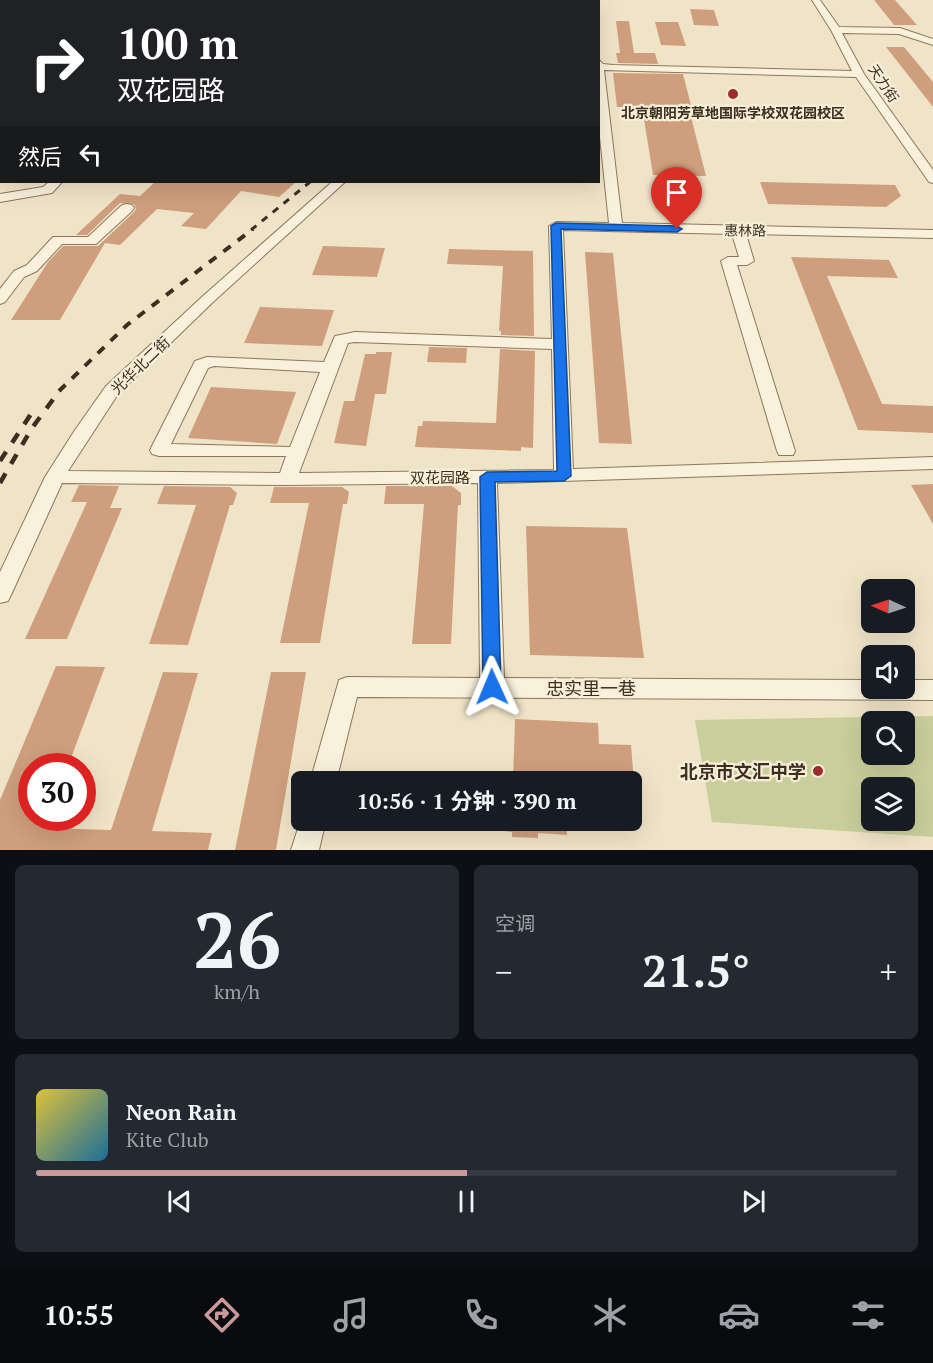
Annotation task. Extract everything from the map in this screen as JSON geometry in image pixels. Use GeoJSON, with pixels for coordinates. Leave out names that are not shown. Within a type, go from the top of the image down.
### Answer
{"type":"FeatureCollection","features":[{"type":"Feature","properties":{"kind":"street","name":"天力街"},"geometry":{"type":"LineString","coordinates":[[816,0],[836,30],[859,74],[933,179]]}},
{"type":"Feature","properties":{"kind":"street"},"geometry":{"type":"LineString","coordinates":[[836,30],[900,31],[933,42]]}},
{"type":"Feature","properties":{"kind":"street"},"geometry":{"type":"LineString","coordinates":[[600,65],[613,68],[859,74]]}},
{"type":"Feature","properties":{"kind":"street"},"geometry":{"type":"LineString","coordinates":[[600,75],[616,228]]}},
{"type":"Feature","properties":{"kind":"street"},"geometry":{"type":"LineString","coordinates":[[0,198],[47,190],[55,183]]}},
{"type":"Feature","properties":{"kind":"street","name":"光华北二街"},"geometry":{"type":"LineString","coordinates":[[0,595],[55,477],[81,434],[112,390],[208,299],[338,183]]}},
{"type":"Feature","properties":{"kind":"street"},"geometry":{"type":"LineString","coordinates":[[0,299],[19,274],[32,268],[58,240],[91,241],[127,208]]}},
{"type":"Feature","properties":{"kind":"street","name":"惠林路"},"geometry":{"type":"LineString","coordinates":[[560,344],[556,226],[933,234]]}},
{"type":"Feature","properties":{"kind":"street"},"geometry":{"type":"LineString","coordinates":[[738,230],[747,261],[728,261],[786,451]]}},
{"type":"Feature","properties":{"kind":"street"},"geometry":{"type":"LineString","coordinates":[[287,479],[341,339],[355,337],[560,344],[564,476]]}},
{"type":"Feature","properties":{"kind":"street"},"geometry":{"type":"LineString","coordinates":[[284,451],[159,450],[201,364],[213,361],[330,367]]}},
{"type":"Feature","properties":{"kind":"street","name":"双花园路"},"geometry":{"type":"LineString","coordinates":[[55,477],[287,479],[564,476],[933,463]]}},
{"type":"Feature","properties":{"kind":"street"},"geometry":{"type":"LineString","coordinates":[[487,477],[492,687]]}},
{"type":"Feature","properties":{"kind":"street","name":"忠实里一巷"},"geometry":{"type":"LineString","coordinates":[[326,771],[347,687],[933,690]]}},
{"type":"Feature","properties":{"kind":"street"},"geometry":{"type":"LineString","coordinates":[[305,850],[310,831]]}},
{"type":"Feature","properties":{"kind":"green space","name":"北京市文汇中学"},"geometry":{"type":"Polygon","coordinates":[[[915,716],[933,716],[933,837],[712,822],[695,720],[861,717],[861,765],[915,765],[915,716]]]}},
{"type":"Feature","properties":{"kind":"building"},"geometry":{"type":"Polygon","coordinates":[[[874,0],[895,0],[917,25],[894,25],[874,0]]]}},
{"type":"Feature","properties":{"kind":"building"},"geometry":{"type":"Polygon","coordinates":[[[690,9],[714,10],[719,26],[694,25],[690,9]]]}},
{"type":"Feature","properties":{"kind":"building"},"geometry":{"type":"Polygon","coordinates":[[[616,21],[629,21],[634,53],[655,53],[658,64],[618,63],[616,53],[620,53],[616,21]]]}},
{"type":"Feature","properties":{"kind":"building"},"geometry":{"type":"Polygon","coordinates":[[[655,22],[678,22],[686,46],[661,45],[655,22]]]}},
{"type":"Feature","properties":{"kind":"building"},"geometry":{"type":"Polygon","coordinates":[[[886,47],[904,47],[933,82],[933,107],[886,47]]]}},
{"type":"Feature","properties":{"kind":"building"},"geometry":{"type":"Polygon","coordinates":[[[613,73],[683,74],[692,109],[689,109],[706,176],[653,175],[642,107],[617,107],[613,73]]]}},
{"type":"Feature","properties":{"kind":"building"},"geometry":{"type":"Polygon","coordinates":[[[760,182],[895,185],[901,196],[886,207],[768,204],[760,182]]]}},
{"type":"Feature","properties":{"kind":"building"},"geometry":{"type":"Polygon","coordinates":[[[154,183],[295,183],[279,197],[241,191],[206,229],[181,226],[194,213],[157,209],[120,245],[105,243],[60,320],[11,320],[48,262],[63,246],[98,246],[134,212],[136,209],[134,204],[120,203],[87,235],[76,235],[120,194],[140,196],[154,183]]]}},
{"type":"Feature","properties":{"kind":"building"},"geometry":{"type":"Polygon","coordinates":[[[323,246],[385,248],[377,277],[312,275],[323,246]]]}},
{"type":"Feature","properties":{"kind":"building"},"geometry":{"type":"Polygon","coordinates":[[[449,249],[533,251],[534,336],[501,335],[499,331],[503,266],[447,264],[449,249]]]}},
{"type":"Feature","properties":{"kind":"building"},"geometry":{"type":"Polygon","coordinates":[[[585,252],[613,253],[632,444],[599,443],[585,252]]]}},
{"type":"Feature","properties":{"kind":"building"},"geometry":{"type":"Polygon","coordinates":[[[791,257],[889,260],[898,278],[827,276],[882,404],[933,406],[933,433],[858,430],[791,257]]]}},
{"type":"Feature","properties":{"kind":"building"},"geometry":{"type":"Polygon","coordinates":[[[260,307],[334,310],[322,346],[244,343],[260,307]]]}},
{"type":"Feature","properties":{"kind":"building"},"geometry":{"type":"Polygon","coordinates":[[[429,347],[467,348],[466,363],[427,362],[429,347]]]}},
{"type":"Feature","properties":{"kind":"building"},"geometry":{"type":"Polygon","coordinates":[[[500,349],[535,351],[533,448],[521,447],[521,451],[415,447],[418,426],[422,426],[423,421],[496,423],[500,349]]]}},
{"type":"Feature","properties":{"kind":"building"},"geometry":{"type":"Polygon","coordinates":[[[376,352],[392,352],[386,394],[375,394],[366,446],[334,443],[344,401],[354,401],[365,354],[376,354],[376,352]]]}},
{"type":"Feature","properties":{"kind":"building"},"geometry":{"type":"Polygon","coordinates":[[[211,387],[296,392],[277,444],[188,438],[211,387]]]}},
{"type":"Feature","properties":{"kind":"building"},"geometry":{"type":"Polygon","coordinates":[[[933,484],[933,524],[911,485],[933,484]]]}},
{"type":"Feature","properties":{"kind":"building"},"geometry":{"type":"Polygon","coordinates":[[[79,485],[119,486],[110,508],[122,508],[67,639],[25,639],[87,502],[71,502],[79,485]]]}},
{"type":"Feature","properties":{"kind":"building"},"geometry":{"type":"Polygon","coordinates":[[[164,486],[230,487],[237,493],[233,505],[230,505],[188,645],[149,644],[196,505],[157,504],[164,486]]]}},
{"type":"Feature","properties":{"kind":"building"},"geometry":{"type":"Polygon","coordinates":[[[386,486],[452,486],[461,493],[461,505],[458,505],[451,644],[412,644],[424,504],[384,504],[386,486]]]}},
{"type":"Feature","properties":{"kind":"building"},"geometry":{"type":"Polygon","coordinates":[[[274,487],[342,487],[349,492],[347,504],[343,504],[320,643],[280,643],[309,503],[270,503],[274,487]]]}},
{"type":"Feature","properties":{"kind":"building"},"geometry":{"type":"Polygon","coordinates":[[[526,526],[627,528],[644,658],[530,655],[526,526]]]}},
{"type":"Feature","properties":{"kind":"building"},"geometry":{"type":"Polygon","coordinates":[[[56,666],[105,667],[73,753],[20,753],[56,666]]]}},
{"type":"Feature","properties":{"kind":"building"},"geometry":{"type":"Polygon","coordinates":[[[163,672],[198,673],[152,831],[212,833],[208,850],[0,850],[0,800],[18,757],[18,831],[111,830],[163,672]]]}},
{"type":"Feature","properties":{"kind":"building"},"geometry":{"type":"Polygon","coordinates":[[[271,672],[306,672],[276,850],[235,850],[271,672]]]}},
{"type":"Feature","properties":{"kind":"building"},"geometry":{"type":"Polygon","coordinates":[[[515,719],[598,723],[599,744],[631,745],[633,771],[513,771],[515,719]]]}},
{"type":"Feature","properties":{"kind":"building"},"geometry":{"type":"Polygon","coordinates":[[[504,831],[567,831],[567,835],[538,833],[538,838],[512,837],[512,832],[504,831]]]}},
{"type":"Feature","properties":{"kind":"railway"},"geometry":{"type":"LineString","coordinates":[[251,230],[309,183]]}},
{"type":"Feature","properties":{"kind":"railway"},"geometry":{"type":"LineString","coordinates":[[60,390],[127,325],[253,229]]}},
{"type":"Feature","properties":{"kind":"railway"},"geometry":{"type":"LineString","coordinates":[[0,483],[32,428],[60,390]]}},
{"type":"Feature","properties":{"kind":"railway"},"geometry":{"type":"LineString","coordinates":[[0,461],[33,411]]}},
{"type":"Feature","properties":{"kind":"place","name":"北京朝阳芳草地国际学校双花园校区"},"geometry":{"type":"Point","coordinates":[733,94]}},
{"type":"Feature","properties":{"kind":"place","name":"北京市文汇中学"},"geometry":{"type":"Point","coordinates":[818,771]}},
{"type":"Feature","properties":{"kind":"route"},"geometry":{"type":"LineString","coordinates":[[492,687],[487,477],[564,476],[556,226],[677,229]]}}]}
